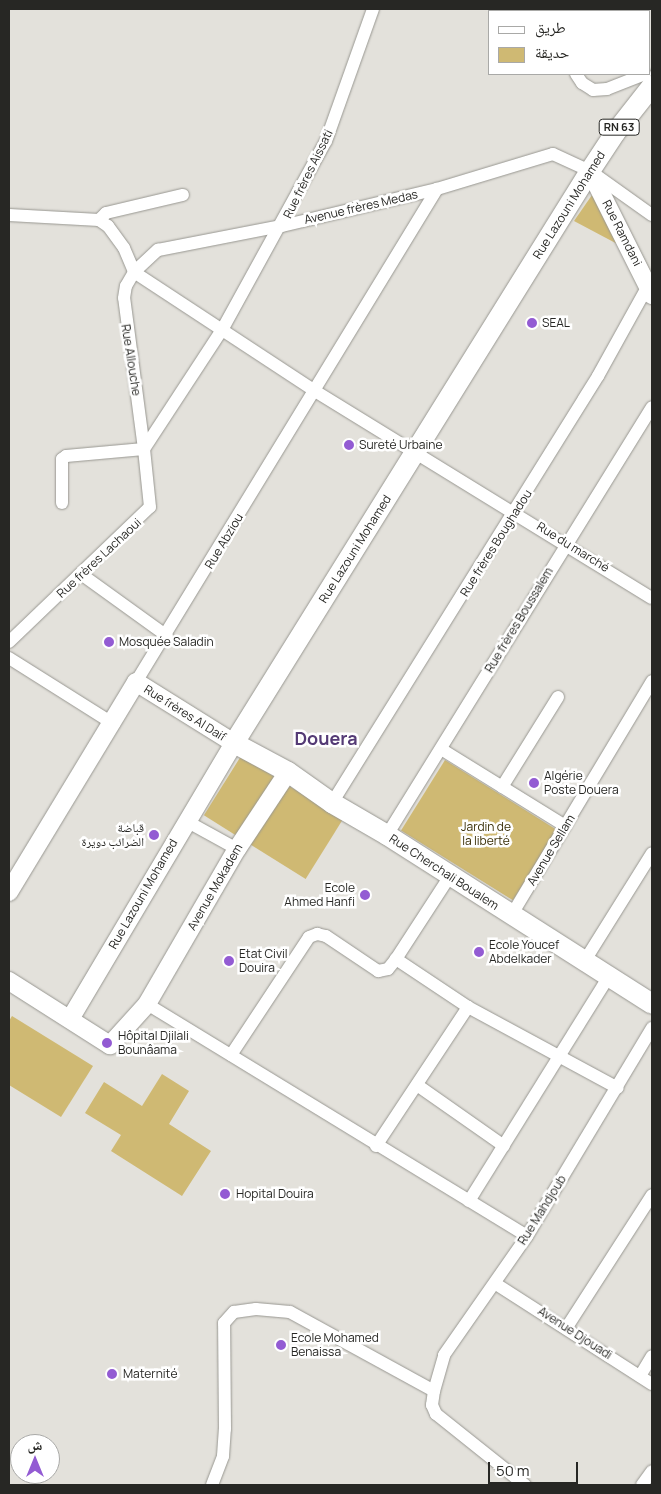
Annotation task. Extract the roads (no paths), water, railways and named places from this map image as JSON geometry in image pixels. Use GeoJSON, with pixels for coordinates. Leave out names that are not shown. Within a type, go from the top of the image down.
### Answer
{"type":"FeatureCollection","features":[{"type":"Feature","properties":{"kind":"main road","name":"Rue Lazouni Mohamed"},"geometry":{"type":"LineString","coordinates":[[234,743],[590,171],[615,133],[652,86]]}},
{"type":"Feature","properties":{"kind":"main road","name":"Rue Cherchali Boualem"},"geometry":{"type":"LineString","coordinates":[[234,743],[288,772],[332,803],[387,834],[511,916],[652,1004]]}},
{"type":"Feature","properties":{"kind":"street","name":"Rue frères Aissati"},"geometry":{"type":"LineString","coordinates":[[222,330],[282,226],[326,142],[372,9]]}},
{"type":"Feature","properties":{"kind":"street"},"geometry":{"type":"LineString","coordinates":[[577,75],[582,83],[593,90],[607,89],[642,75]]}},
{"type":"Feature","properties":{"kind":"street","name":"Avenue frères Medas"},"geometry":{"type":"LineString","coordinates":[[134,272],[145,258],[158,250],[282,226],[437,188],[554,154],[590,171],[652,216]]}},
{"type":"Feature","properties":{"kind":"street","name":"Rue Ramdani"},"geometry":{"type":"LineString","coordinates":[[590,171],[651,286]]}},
{"type":"Feature","properties":{"kind":"street","name":"Rue Abziou"},"geometry":{"type":"LineString","coordinates":[[9,892],[114,724],[136,682],[167,636],[437,188]]}},
{"type":"Feature","properties":{"kind":"street"},"geometry":{"type":"LineString","coordinates":[[99,220],[106,213],[183,195]]}},
{"type":"Feature","properties":{"kind":"street"},"geometry":{"type":"LineString","coordinates":[[9,215],[99,220],[115,234],[134,272]]}},
{"type":"Feature","properties":{"kind":"street","name":"Rue du marché"},"geometry":{"type":"LineString","coordinates":[[134,272],[316,391],[516,512],[652,598]]}},
{"type":"Feature","properties":{"kind":"street","name":"Rue Allouche"},"geometry":{"type":"LineString","coordinates":[[134,272],[126,286],[125,318],[144,449]]}},
{"type":"Feature","properties":{"kind":"street","name":"Rue frères Boughadou"},"geometry":{"type":"LineString","coordinates":[[332,803],[516,512],[651,286]]}},
{"type":"Feature","properties":{"kind":"street"},"geometry":{"type":"LineString","coordinates":[[62,503],[62,459],[66,456],[144,449],[222,330]]}},
{"type":"Feature","properties":{"kind":"street","name":"Rue frères Boussalem"},"geometry":{"type":"LineString","coordinates":[[387,834],[652,407]]}},
{"type":"Feature","properties":{"kind":"street","name":"Rue frères Lachaoui"},"geometry":{"type":"LineString","coordinates":[[9,642],[150,507],[144,449]]}},
{"type":"Feature","properties":{"kind":"street"},"geometry":{"type":"LineString","coordinates":[[81,574],[167,636]]}},
{"type":"Feature","properties":{"kind":"street"},"geometry":{"type":"LineString","coordinates":[[9,658],[114,724]]}},
{"type":"Feature","properties":{"kind":"street","name":"Avenue Sellam"},"geometry":{"type":"LineString","coordinates":[[511,916],[652,681]]}},
{"type":"Feature","properties":{"kind":"street","name":"Rue frères Al Daif"},"geometry":{"type":"LineString","coordinates":[[136,682],[234,743]]}},
{"type":"Feature","properties":{"kind":"street"},"geometry":{"type":"LineString","coordinates":[[502,787],[558,697]]}},
{"type":"Feature","properties":{"kind":"street","name":"Rue Lazouni Mohamed"},"geometry":{"type":"LineString","coordinates":[[70,1019],[234,743]]}},
{"type":"Feature","properties":{"kind":"street"},"geometry":{"type":"LineString","coordinates":[[441,749],[565,826]]}},
{"type":"Feature","properties":{"kind":"street","name":"Avenue Mokadem"},"geometry":{"type":"LineString","coordinates":[[70,1019],[110,1045],[147,1004],[237,849],[288,772]]}},
{"type":"Feature","properties":{"kind":"street"},"geometry":{"type":"LineString","coordinates":[[186,821],[237,849]]}},
{"type":"Feature","properties":{"kind":"street"},"geometry":{"type":"LineString","coordinates":[[584,962],[652,853]]}},
{"type":"Feature","properties":{"kind":"street"},"geometry":{"type":"LineString","coordinates":[[231,1055],[309,938],[317,934],[326,936],[378,971],[388,969],[450,876]]}},
{"type":"Feature","properties":{"kind":"street"},"geometry":{"type":"LineString","coordinates":[[396,959],[468,1007],[618,1088]]}},
{"type":"Feature","properties":{"kind":"street"},"geometry":{"type":"LineString","coordinates":[[469,1201],[608,978]]}},
{"type":"Feature","properties":{"kind":"street"},"geometry":{"type":"LineString","coordinates":[[9,981],[70,1019]]}},
{"type":"Feature","properties":{"kind":"street"},"geometry":{"type":"LineString","coordinates":[[147,1004],[376,1146],[527,1236]]}},
{"type":"Feature","properties":{"kind":"street"},"geometry":{"type":"LineString","coordinates":[[376,1146],[468,1007]]}},
{"type":"Feature","properties":{"kind":"street","name":"Rue Mahdjoub"},"geometry":{"type":"LineString","coordinates":[[434,1391],[444,1356],[496,1284],[527,1236],[618,1088],[652,1028]]}},
{"type":"Feature","properties":{"kind":"street"},"geometry":{"type":"LineString","coordinates":[[417,1085],[504,1146]]}},
{"type":"Feature","properties":{"kind":"street"},"geometry":{"type":"LineString","coordinates":[[567,1327],[652,1195]]}},
{"type":"Feature","properties":{"kind":"street","name":"Avenue Djouadi"},"geometry":{"type":"LineString","coordinates":[[496,1284],[567,1327],[652,1384]]}},
{"type":"Feature","properties":{"kind":"street"},"geometry":{"type":"LineString","coordinates":[[212,1485],[223,1456],[224,1323],[234,1312],[256,1309],[290,1312],[434,1391],[432,1405],[436,1414],[525,1485]]}},
{"type":"Feature","properties":{"kind":"street"},"geometry":{"type":"LineString","coordinates":[[640,1376],[652,1356]]}},
{"type":"Feature","properties":{"kind":"street"},"geometry":{"type":"LineString","coordinates":[[642,1485],[652,1471]]}},
{"type":"Feature","properties":{"kind":"place","name":"SEAL"},"geometry":{"type":"Point","coordinates":[532,323]}},
{"type":"Feature","properties":{"kind":"place","name":"Sureté Urbaine"},"geometry":{"type":"Point","coordinates":[349,445]}},
{"type":"Feature","properties":{"kind":"place","name":"Mosquée Saladin"},"geometry":{"type":"Point","coordinates":[109,642]}},
{"type":"Feature","properties":{"kind":"place","name":"Algérie Poste Douera"},"geometry":{"type":"Point","coordinates":[534,783]}},
{"type":"Feature","properties":{"kind":"place","name":"قباضة الضرائب دويرة"},"geometry":{"type":"Point","coordinates":[154,835]}},
{"type":"Feature","properties":{"kind":"place","name":"Ecole Ahmed Hanfi"},"geometry":{"type":"Point","coordinates":[365,895]}},
{"type":"Feature","properties":{"kind":"place","name":"Ecole Youcef Abdelkader"},"geometry":{"type":"Point","coordinates":[479,952]}},
{"type":"Feature","properties":{"kind":"place","name":"Etat Civil Douira"},"geometry":{"type":"Point","coordinates":[229,961]}},
{"type":"Feature","properties":{"kind":"place","name":"Hôpital Djilali Bounâama"},"geometry":{"type":"Point","coordinates":[107,1043]}},
{"type":"Feature","properties":{"kind":"place","name":"Hopital Douira"},"geometry":{"type":"Point","coordinates":[225,1194]}},
{"type":"Feature","properties":{"kind":"place","name":"Ecole Mohamed Benaissa"},"geometry":{"type":"Point","coordinates":[281,1345]}},
{"type":"Feature","properties":{"kind":"place","name":"Maternité"},"geometry":{"type":"Point","coordinates":[112,1374]}},
{"type":"Feature","properties":{"kind":"district","name":"Douera"},"geometry":{"type":"Point","coordinates":[326,738]}},
{"type":"Feature","properties":{"kind":"park label","name":"Jardin de la liberté"},"geometry":{"type":"Point","coordinates":[486,834]}}]}
